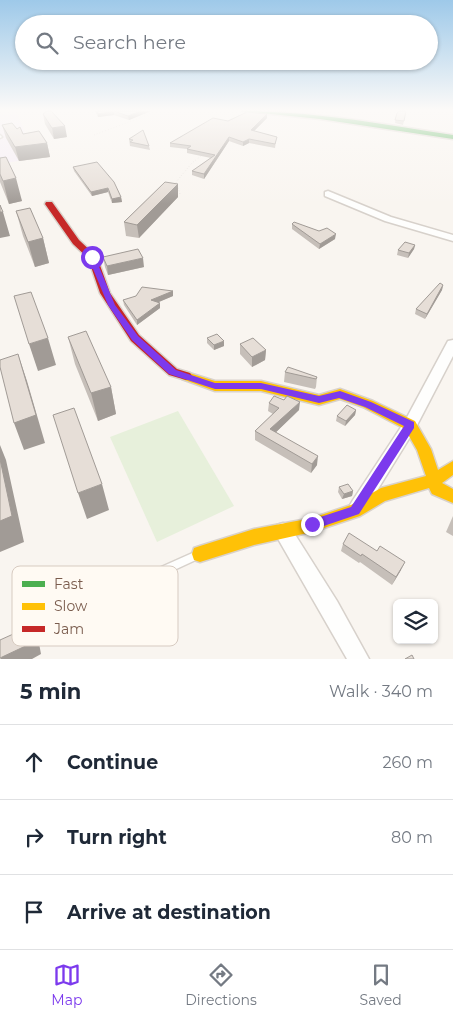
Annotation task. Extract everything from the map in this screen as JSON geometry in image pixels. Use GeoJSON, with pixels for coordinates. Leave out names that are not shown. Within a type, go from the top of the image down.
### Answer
{"type":"FeatureCollection","features":[{"type":"Feature","properties":{"kind":"street"},"geometry":{"type":"LineString","coordinates":[[328,194],[388,219],[453,238]]}},
{"type":"Feature","properties":{"kind":"street"},"geometry":{"type":"LineString","coordinates":[[49,204],[76,242],[92,257],[112,305],[135,338],[173,372],[215,386],[261,386],[319,400],[340,394],[368,404],[410,425],[424,449],[438,489],[453,496]]}},
{"type":"Feature","properties":{"kind":"street"},"geometry":{"type":"LineString","coordinates":[[355,511],[410,425],[453,344]]}},
{"type":"Feature","properties":{"kind":"street"},"geometry":{"type":"LineString","coordinates":[[200,554],[254,537],[283,532],[355,511],[381,495],[435,480],[453,467]]}},
{"type":"Feature","properties":{"kind":"street"},"geometry":{"type":"LineString","coordinates":[[283,532],[330,608],[358,659]]}},
{"type":"Feature","properties":{"kind":"lane"},"geometry":{"type":"LineString","coordinates":[[173,566],[200,554]]}},
{"type":"Feature","properties":{"kind":"path"},"geometry":{"type":"LineString","coordinates":[[180,194],[176,182],[202,154]]}},
{"type":"Feature","properties":{"kind":"shaded area"},"geometry":{"type":"Polygon","coordinates":[[[0,142],[28,142],[35,158],[0,164],[0,142]]]}},
{"type":"Feature","properties":{"kind":"green space"},"geometry":{"type":"Polygon","coordinates":[[[178,411],[234,506],[157,542],[110,437],[178,411]]]}},
{"type":"Feature","properties":{"kind":"building"},"geometry":{"type":"Polygon","coordinates":[[[12,142],[47,143],[15,147],[12,142]]]}},
{"type":"Feature","properties":{"kind":"building"},"geometry":{"type":"Polygon","coordinates":[[[130,142],[147,142],[149,146],[130,142]]]}},
{"type":"Feature","properties":{"kind":"building"},"geometry":{"type":"Polygon","coordinates":[[[226,142],[204,174],[192,171],[215,155],[187,149],[191,146],[170,143],[226,142]]]}},
{"type":"Feature","properties":{"kind":"building"},"geometry":{"type":"Polygon","coordinates":[[[6,157],[16,178],[3,181],[0,174],[0,158],[6,157]]]}},
{"type":"Feature","properties":{"kind":"building"},"geometry":{"type":"Polygon","coordinates":[[[97,162],[114,182],[121,197],[112,199],[108,188],[91,192],[73,167],[97,162]]]}},
{"type":"Feature","properties":{"kind":"building"},"geometry":{"type":"Polygon","coordinates":[[[165,182],[178,184],[137,225],[124,222],[165,182]]]}},
{"type":"Feature","properties":{"kind":"building"},"geometry":{"type":"Polygon","coordinates":[[[30,208],[43,238],[28,242],[16,211],[30,208]]]}},
{"type":"Feature","properties":{"kind":"building"},"geometry":{"type":"Polygon","coordinates":[[[294,222],[319,231],[327,228],[336,234],[320,244],[292,224],[294,222]]]}},
{"type":"Feature","properties":{"kind":"building"},"geometry":{"type":"Polygon","coordinates":[[[405,242],[415,245],[409,253],[398,250],[405,242]]]}},
{"type":"Feature","properties":{"kind":"building"},"geometry":{"type":"Polygon","coordinates":[[[138,249],[143,258],[107,266],[103,257],[138,249]]]}},
{"type":"Feature","properties":{"kind":"building"},"geometry":{"type":"Polygon","coordinates":[[[440,283],[443,285],[427,314],[416,309],[440,283]]]}},
{"type":"Feature","properties":{"kind":"building"},"geometry":{"type":"Polygon","coordinates":[[[142,287],[173,291],[151,300],[160,303],[137,320],[123,300],[136,296],[142,287]]]}},
{"type":"Feature","properties":{"kind":"building"},"geometry":{"type":"Polygon","coordinates":[[[31,292],[48,338],[29,344],[14,296],[31,292]]]}},
{"type":"Feature","properties":{"kind":"building"},"geometry":{"type":"Polygon","coordinates":[[[86,331],[111,387],[91,393],[68,337],[86,331]]]}},
{"type":"Feature","properties":{"kind":"building"},"geometry":{"type":"Polygon","coordinates":[[[217,334],[224,341],[214,345],[207,338],[217,334]]]}},
{"type":"Feature","properties":{"kind":"building"},"geometry":{"type":"Polygon","coordinates":[[[253,338],[266,350],[252,357],[240,344],[253,338]]]}},
{"type":"Feature","properties":{"kind":"building"},"geometry":{"type":"Polygon","coordinates":[[[18,354],[36,415],[14,423],[0,367],[0,360],[18,354]]]}},
{"type":"Feature","properties":{"kind":"building"},"geometry":{"type":"Polygon","coordinates":[[[288,367],[317,377],[316,379],[285,372],[288,367]]]}},
{"type":"Feature","properties":{"kind":"building"},"geometry":{"type":"Polygon","coordinates":[[[274,396],[284,400],[287,396],[300,402],[270,429],[318,456],[312,464],[255,431],[279,408],[269,403],[274,396]]]}},
{"type":"Feature","properties":{"kind":"building"},"geometry":{"type":"Polygon","coordinates":[[[347,405],[356,410],[346,421],[337,416],[347,405]]]}},
{"type":"Feature","properties":{"kind":"building"},"geometry":{"type":"Polygon","coordinates":[[[74,408],[102,484],[78,493],[53,415],[74,408]]]}},
{"type":"Feature","properties":{"kind":"building"},"geometry":{"type":"Polygon","coordinates":[[[0,459],[12,516],[0,521],[0,459]]]}},
{"type":"Feature","properties":{"kind":"building"},"geometry":{"type":"Polygon","coordinates":[[[348,484],[353,491],[344,494],[339,487],[348,484]]]}},
{"type":"Feature","properties":{"kind":"building"},"geometry":{"type":"Polygon","coordinates":[[[349,533],[377,551],[380,546],[405,562],[396,577],[362,554],[361,556],[343,544],[349,533]]]}},
{"type":"Feature","properties":{"kind":"building"},"geometry":{"type":"Polygon","coordinates":[[[12,635],[12,646],[26,646],[0,658],[0,640],[12,635]]]}},
{"type":"Feature","properties":{"kind":"building"},"geometry":{"type":"Polygon","coordinates":[[[412,655],[414,659],[405,659],[412,655]]]}},
{"type":"Feature","properties":{"kind":"traffic: slow"},"geometry":{"type":"LineString","coordinates":[[186,376],[215,386],[261,386],[319,400],[340,394],[368,404],[410,425],[424,449],[437,489],[453,496]]}},
{"type":"Feature","properties":{"kind":"traffic: slow"},"geometry":{"type":"LineString","coordinates":[[200,554],[254,537],[312,525],[355,511],[381,495],[435,480],[453,467]]}},
{"type":"Feature","properties":{"kind":"traffic: jam"},"geometry":{"type":"LineString","coordinates":[[49,204],[76,242],[92,257],[105,293],[135,338],[173,372],[186,376]]}},
{"type":"Feature","properties":{"kind":"route"},"geometry":{"type":"LineString","coordinates":[[92,257],[105,293],[135,338],[173,372],[215,386],[261,386],[319,400],[340,394],[368,404],[410,425],[355,511],[312,524]]}}]}
